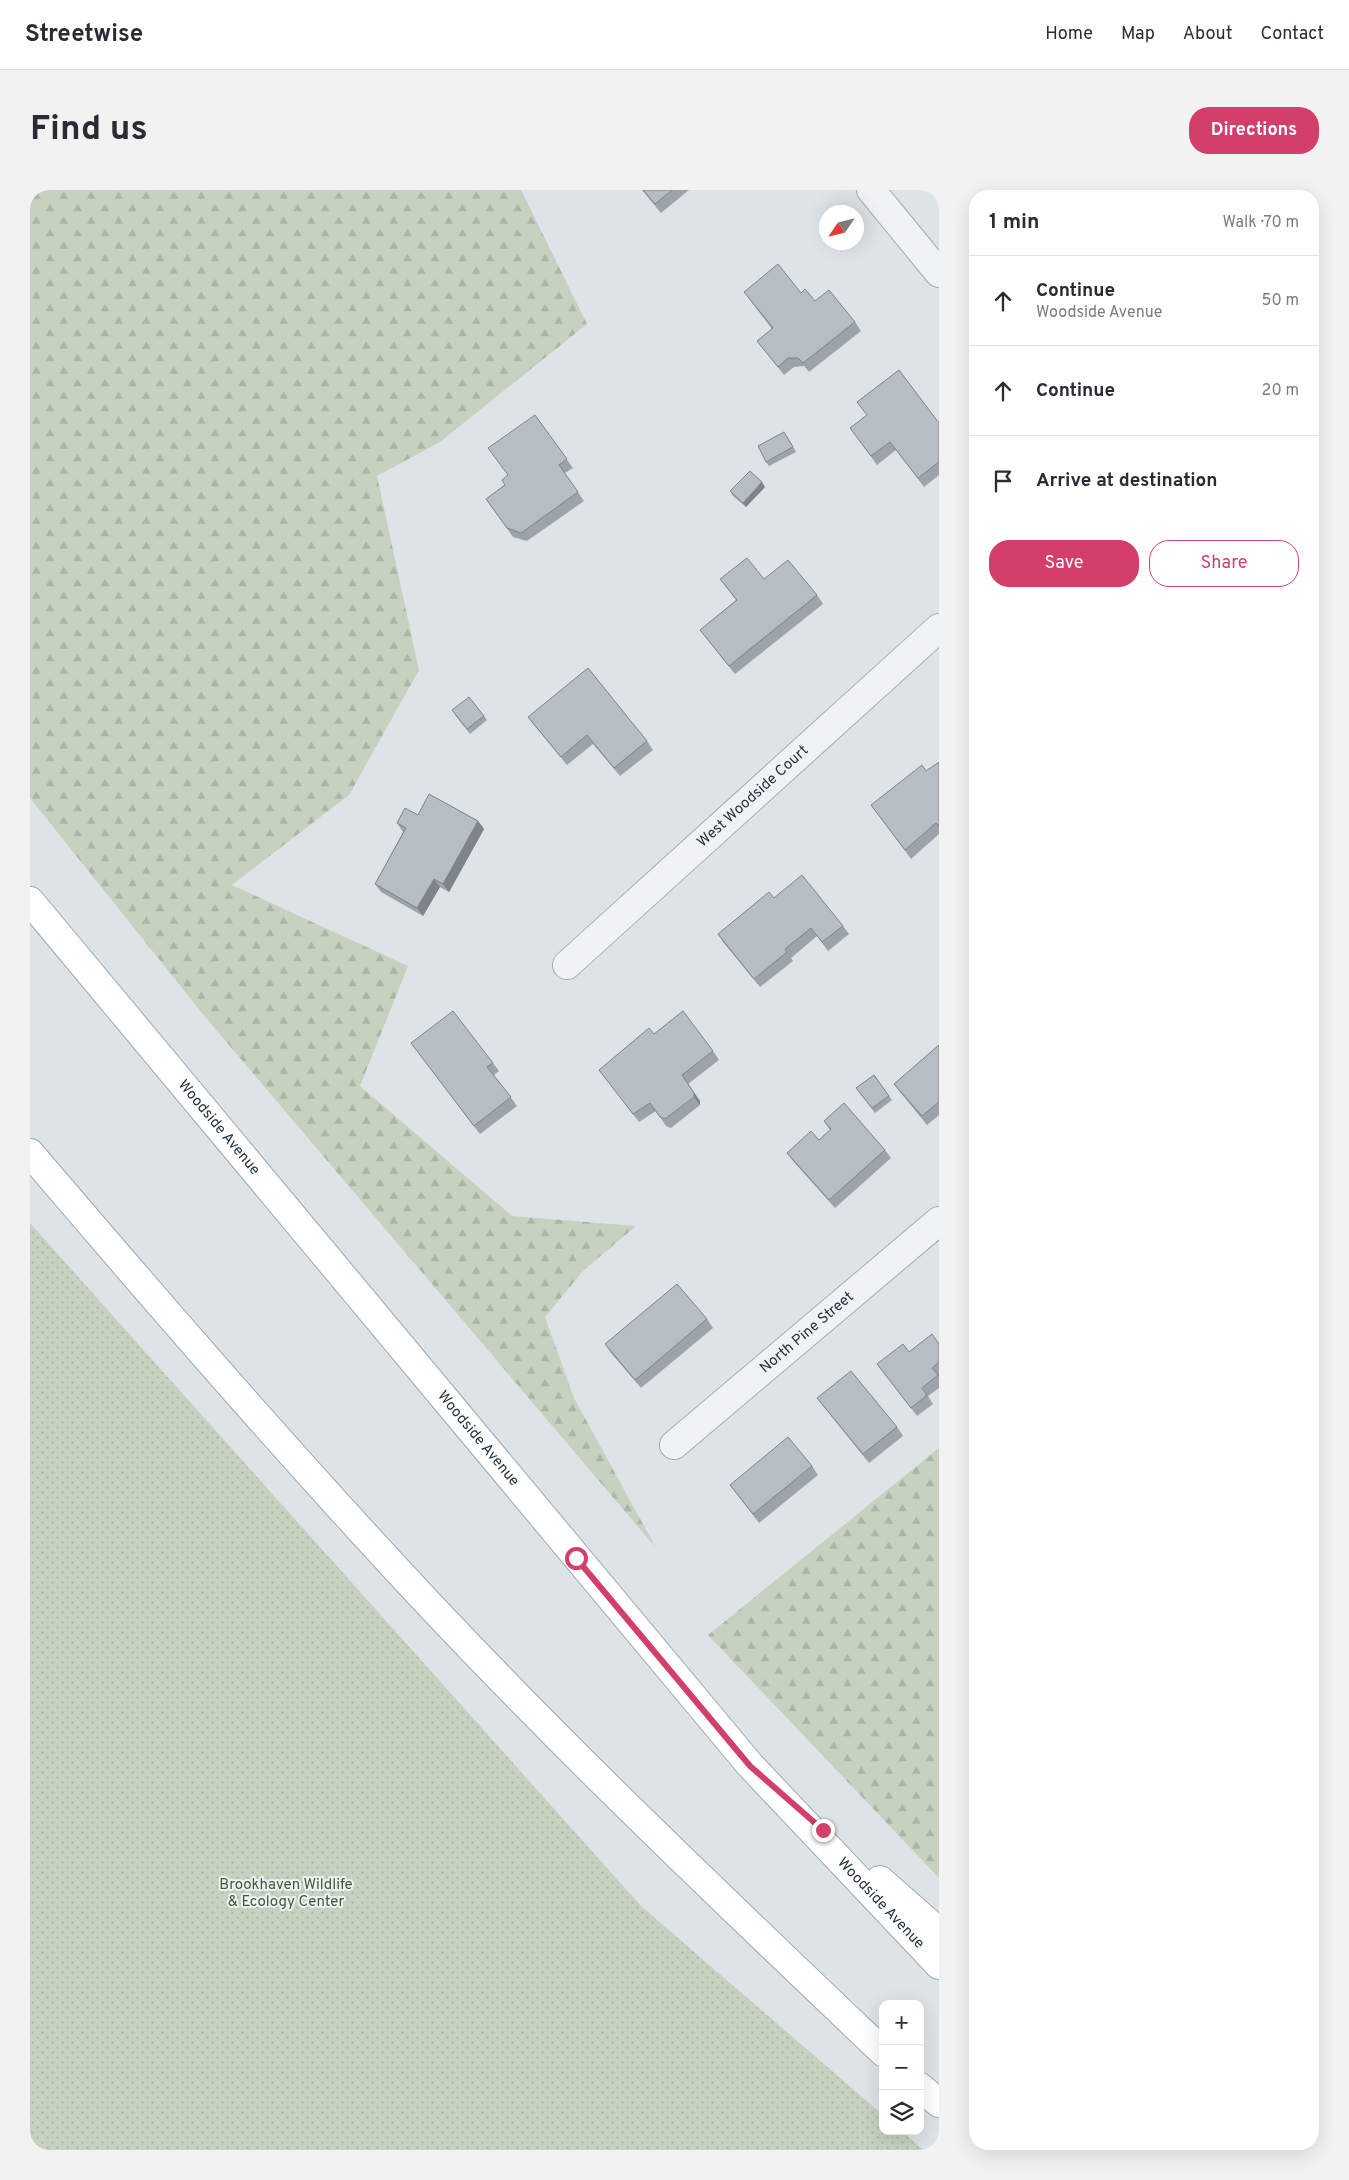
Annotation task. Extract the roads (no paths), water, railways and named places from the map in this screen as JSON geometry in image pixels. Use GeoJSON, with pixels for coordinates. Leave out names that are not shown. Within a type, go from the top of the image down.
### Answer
{"type":"FeatureCollection","features":[{"type":"Feature","properties":{"kind":"main road","name":"Woodside Avenue"},"geometry":{"type":"LineString","coordinates":[[30,901],[750,1766],[939,1965]]}},
{"type":"Feature","properties":{"kind":"main road"},"geometry":{"type":"LineString","coordinates":[[30,1153],[241,1397],[389,1562],[566,1745],[729,1906],[879,2048]]}},
{"type":"Feature","properties":{"kind":"main road"},"geometry":{"type":"LineString","coordinates":[[750,1766],[939,1932]]}},
{"type":"Feature","properties":{"kind":"main road"},"geometry":{"type":"LineString","coordinates":[[924,2090],[939,2103]]}},
{"type":"Feature","properties":{"kind":"street"},"geometry":{"type":"LineString","coordinates":[[871,190],[939,273]]}},
{"type":"Feature","properties":{"kind":"street","name":"West Woodside Court"},"geometry":{"type":"LineString","coordinates":[[567,965],[939,628]]}},
{"type":"Feature","properties":{"kind":"street","name":"North Pine Street"},"geometry":{"type":"LineString","coordinates":[[674,1446],[939,1221]]}},
{"type":"Feature","properties":{"kind":"park label","name":"Brookhaven Wildlife & Ecology Center"},"geometry":{"type":"Point","coordinates":[286,1894]}}]}
